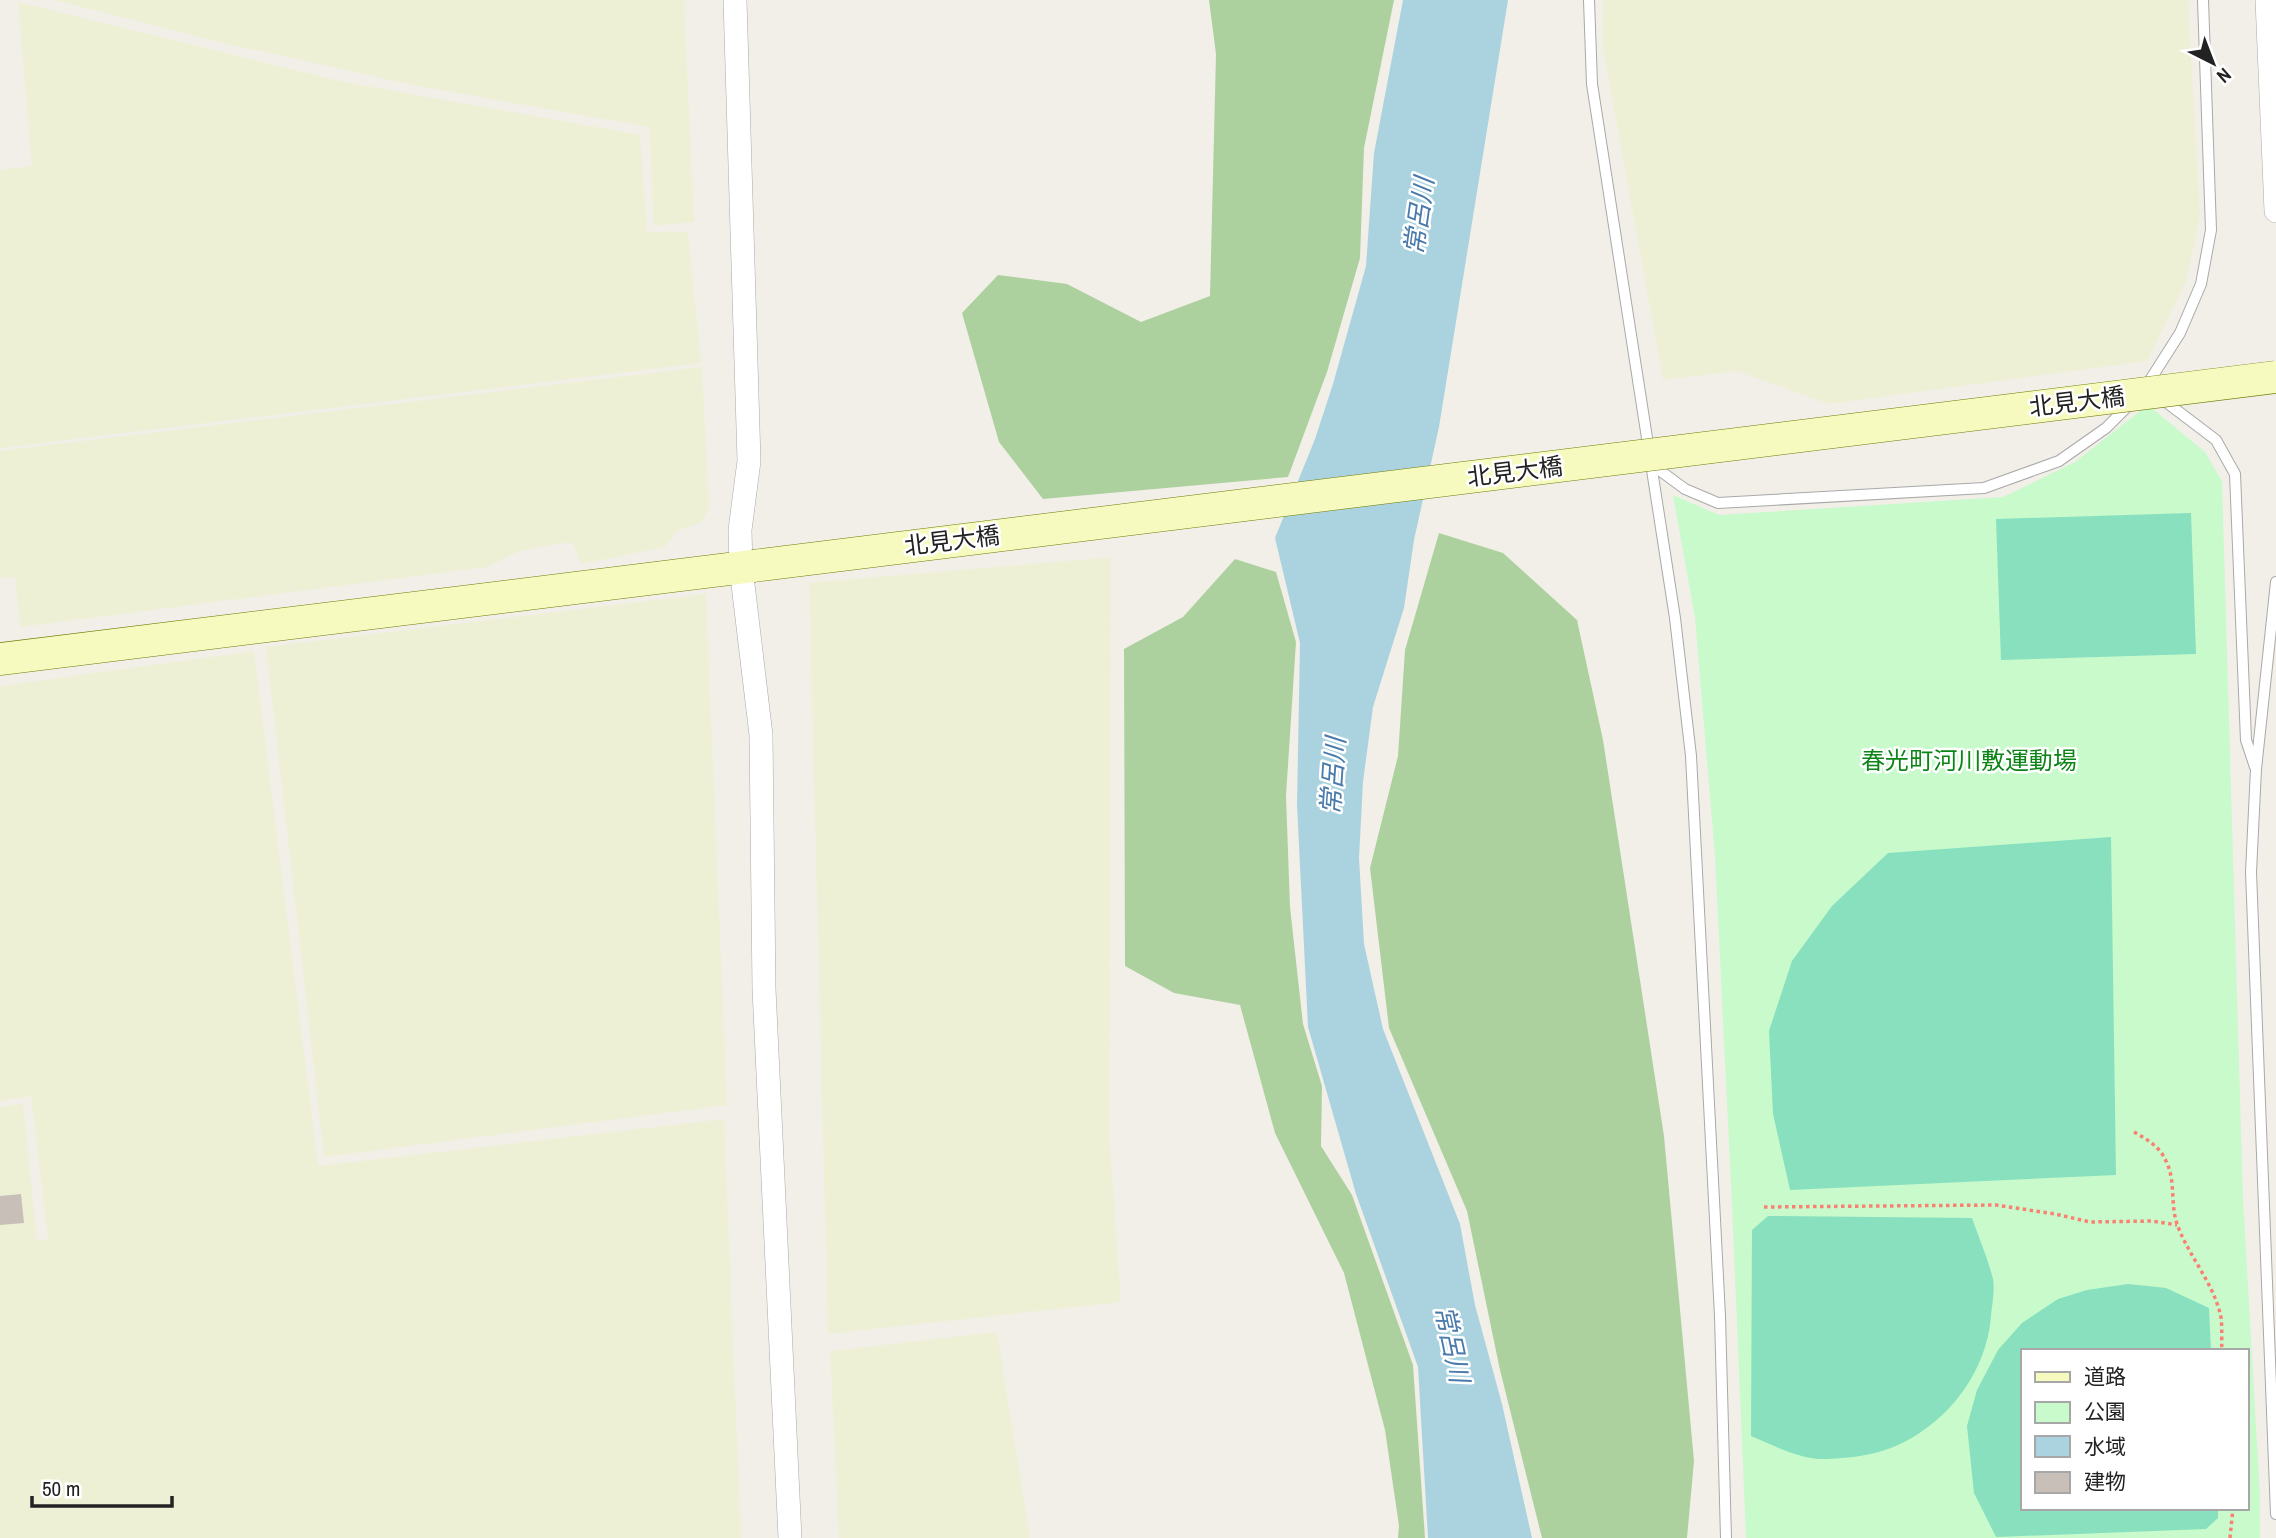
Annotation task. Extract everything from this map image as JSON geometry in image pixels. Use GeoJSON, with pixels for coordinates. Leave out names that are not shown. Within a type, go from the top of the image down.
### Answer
{"type":"FeatureCollection","features":[{"type":"Feature","properties":{"kind":"street"},"geometry":{"type":"LineString","coordinates":[[735,0],[749,461],[740,530],[747,567],[761,735],[765,989],[790,1538]]}},
{"type":"Feature","properties":{"kind":"street"},"geometry":{"type":"LineString","coordinates":[[2267,0],[2276,211]]}},
{"type":"Feature","properties":{"kind":"street","name":"北見大橋"},"geometry":{"type":"LineString","coordinates":[[0,659],[2276,377]]}},
{"type":"Feature","properties":{"kind":"lane"},"geometry":{"type":"LineString","coordinates":[[1589,0],[1592,84],[1675,618],[1691,756],[1720,1316],[1726,1538]]}},
{"type":"Feature","properties":{"kind":"lane"},"geometry":{"type":"LineString","coordinates":[[1651,464],[1685,489],[1718,503],[1983,488],[2059,461],[2106,428],[2146,387],[2180,333],[2201,284],[2211,230],[2203,0]]}},
{"type":"Feature","properties":{"kind":"lane"},"geometry":{"type":"LineString","coordinates":[[2146,387],[2216,440],[2235,474],[2246,740],[2256,769]]}},
{"type":"Feature","properties":{"kind":"lane"},"geometry":{"type":"LineString","coordinates":[[2276,582],[2256,769],[2251,872],[2276,1514]]}},
{"type":"Feature","properties":{"kind":"path"},"geometry":{"type":"LineString","coordinates":[[2134,1132],[2150,1141],[2166,1158],[2173,1179],[2177,1225],[2207,1282],[2220,1314],[2222,1349]]}},
{"type":"Feature","properties":{"kind":"path"},"geometry":{"type":"LineString","coordinates":[[1764,1207],[1996,1205],[2090,1222],[2152,1222],[2177,1225]]}},
{"type":"Feature","properties":{"kind":"path"},"geometry":{"type":"LineString","coordinates":[[2230,1538],[2234,1510]]}},
{"type":"Feature","properties":{"kind":"green space"},"geometry":{"type":"Polygon","coordinates":[[[55,0],[684,0],[694,222],[654,226],[649,127],[418,86],[223,43],[55,0]]]}},
{"type":"Feature","properties":{"kind":"green space"},"geometry":{"type":"Polygon","coordinates":[[[1209,0],[1394,0],[1364,148],[1360,258],[1327,372],[1288,477],[1043,499],[999,442],[962,313],[998,275],[1067,284],[1141,322],[1210,296],[1216,54],[1209,0]]]}},
{"type":"Feature","properties":{"kind":"green space"},"geometry":{"type":"Polygon","coordinates":[[[1603,0],[2188,0],[2200,217],[2186,282],[2147,361],[1829,404],[1737,371],[1663,380],[1602,42],[1603,0]]]}},
{"type":"Feature","properties":{"kind":"green space"},"geometry":{"type":"Polygon","coordinates":[[[18,2],[344,82],[640,135],[647,232],[688,232],[701,363],[0,448],[0,170],[32,166],[18,2]]]}},
{"type":"Feature","properties":{"kind":"green space"},"geometry":{"type":"Polygon","coordinates":[[[702,367],[709,507],[702,522],[677,531],[665,547],[581,564],[573,543],[564,543],[519,551],[487,567],[20,627],[15,577],[0,578],[0,451],[702,367]]]}},
{"type":"Feature","properties":{"kind":"green space","name":"春光町河川敷運動場"},"geometry":{"type":"Polygon","coordinates":[[[2148,405],[2205,452],[2222,481],[2243,1199],[2260,1496],[2260,1538],[1746,1538],[1715,856],[1695,618],[1673,495],[1719,515],[2003,497],[2075,462],[2148,405]]]}},
{"type":"Feature","properties":{"kind":"green space"},"geometry":{"type":"Polygon","coordinates":[[[2191,513],[2196,654],[2001,660],[1996,519],[2191,513]]]}},
{"type":"Feature","properties":{"kind":"green space"},"geometry":{"type":"Polygon","coordinates":[[[1439,533],[1503,553],[1577,620],[1603,740],[1664,1136],[1694,1461],[1687,1538],[1542,1538],[1500,1370],[1467,1211],[1389,1028],[1370,868],[1398,756],[1405,650],[1439,533]]]}},
{"type":"Feature","properties":{"kind":"green space"},"geometry":{"type":"Polygon","coordinates":[[[1111,557],[1110,1144],[1121,1302],[828,1334],[809,583],[1111,557]]]}},
{"type":"Feature","properties":{"kind":"green space"},"geometry":{"type":"Polygon","coordinates":[[[1235,559],[1276,572],[1296,642],[1286,796],[1290,907],[1303,1024],[1322,1086],[1321,1146],[1352,1195],[1413,1365],[1425,1538],[1398,1538],[1399,1526],[1385,1430],[1344,1273],[1275,1133],[1240,1005],[1174,993],[1125,966],[1124,649],[1183,617],[1235,559]]]}},
{"type":"Feature","properties":{"kind":"green space"},"geometry":{"type":"Polygon","coordinates":[[[706,594],[727,1105],[324,1157],[266,647],[706,594]]]}},
{"type":"Feature","properties":{"kind":"green space"},"geometry":{"type":"Polygon","coordinates":[[[254,651],[318,1166],[724,1119],[741,1538],[0,1538],[0,1107],[23,1104],[37,1240],[48,1239],[31,1096],[0,1101],[0,686],[254,651]]]}},
{"type":"Feature","properties":{"kind":"green space"},"geometry":{"type":"Polygon","coordinates":[[[2111,837],[2116,1175],[1790,1190],[1773,1114],[1769,1031],[1792,961],[1832,906],[1888,853],[2111,837]]]}},
{"type":"Feature","properties":{"kind":"green space"},"geometry":{"type":"Polygon","coordinates":[[[1768,1216],[1972,1218],[1993,1279],[1988,1336],[1982,1356],[1962,1392],[1949,1408],[1918,1434],[1883,1451],[1836,1459],[1798,1455],[1751,1436],[1752,1230],[1768,1216]]]}},
{"type":"Feature","properties":{"kind":"green space"},"geometry":{"type":"Polygon","coordinates":[[[2128,1284],[2166,1288],[2209,1308],[2211,1349],[2021,1349],[2021,1510],[2218,1510],[2218,1518],[2206,1529],[1996,1537],[1974,1493],[1967,1426],[1977,1390],[1998,1350],[2022,1323],[2058,1299],[2087,1290],[2128,1284]]]}},
{"type":"Feature","properties":{"kind":"green space"},"geometry":{"type":"Polygon","coordinates":[[[997,1332],[1030,1538],[839,1538],[830,1351],[997,1332]]]}},
{"type":"Feature","properties":{"kind":"water","name":"常呂川"},"geometry":{"type":"Polygon","coordinates":[[[1403,0],[1508,0],[1439,427],[1414,540],[1404,608],[1373,707],[1363,782],[1359,858],[1364,944],[1383,1029],[1460,1224],[1475,1305],[1502,1404],[1532,1538],[1428,1538],[1418,1367],[1356,1194],[1308,1027],[1297,805],[1300,643],[1275,538],[1315,439],[1366,266],[1374,153],[1403,0]]]}},
{"type":"Feature","properties":{"kind":"building"},"geometry":{"type":"Polygon","coordinates":[[[21,1194],[24,1223],[0,1225],[0,1196],[21,1194]]]}}]}
